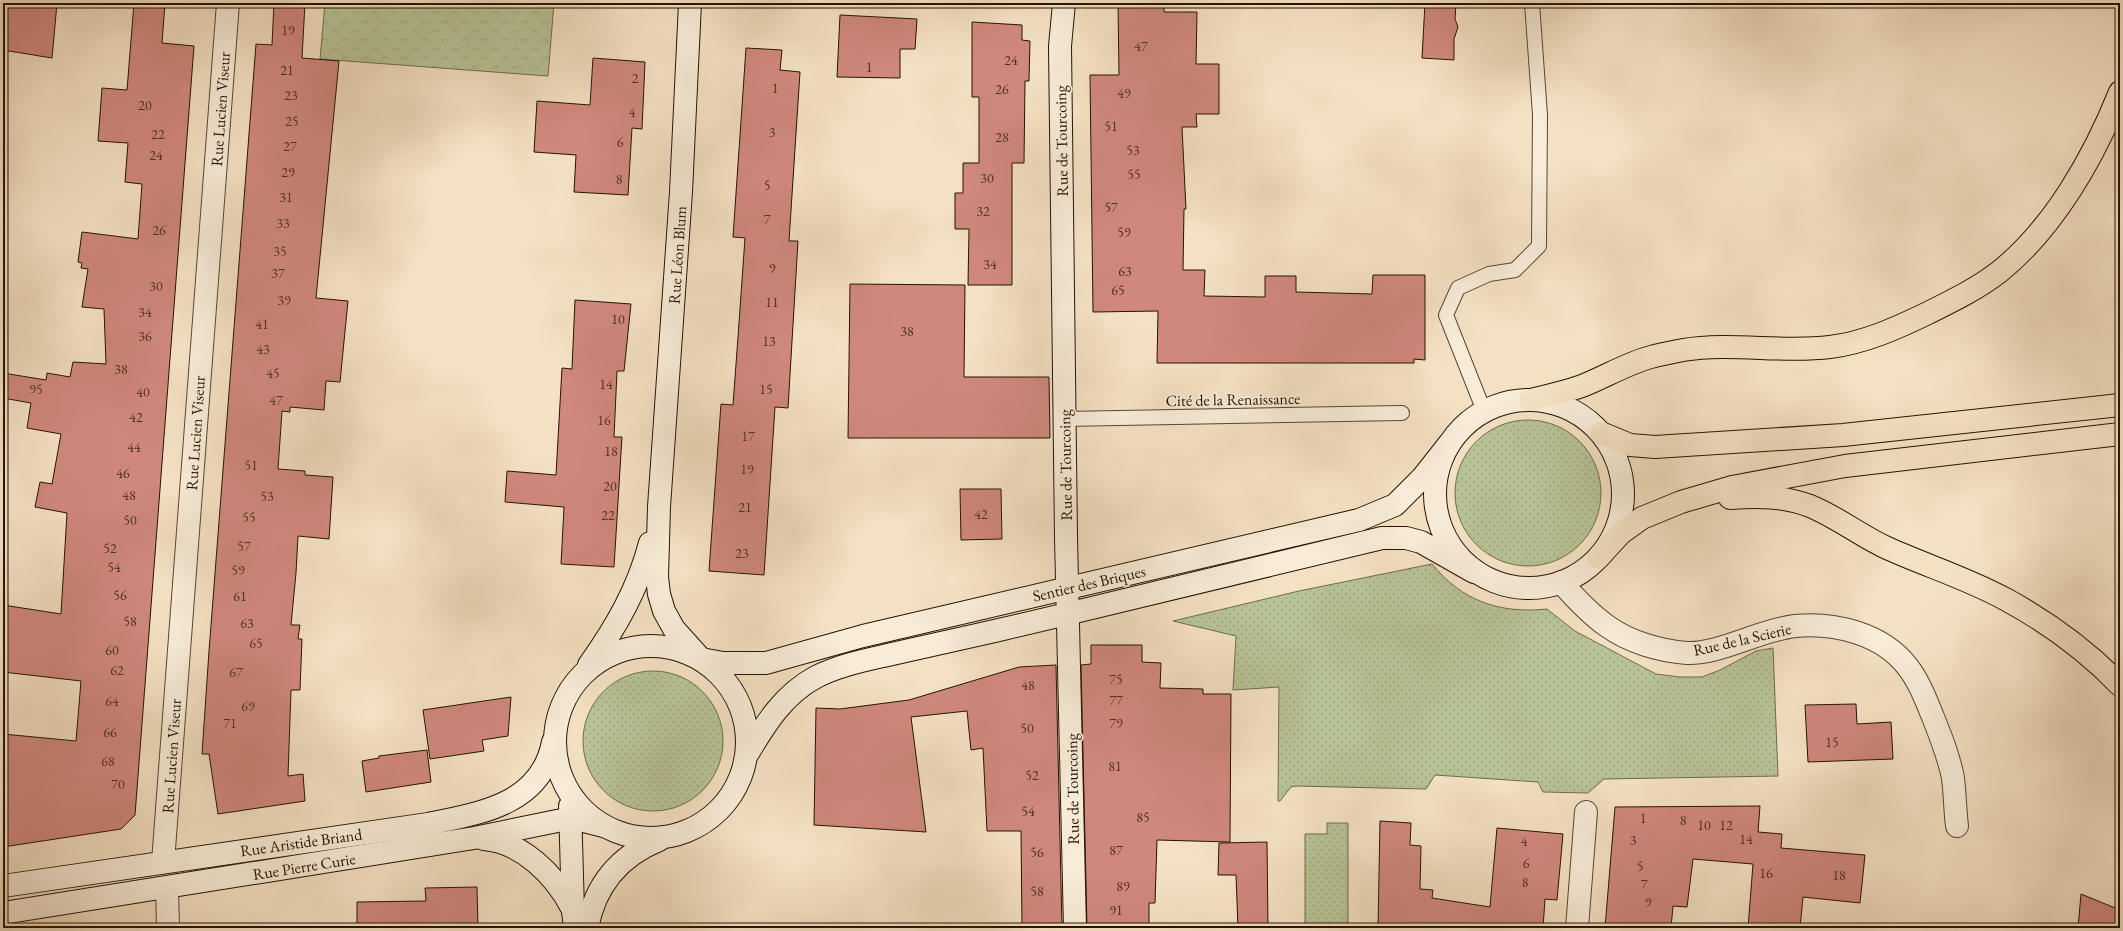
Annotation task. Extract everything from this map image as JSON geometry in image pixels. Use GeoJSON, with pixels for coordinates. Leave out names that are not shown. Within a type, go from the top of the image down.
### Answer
{"type":"FeatureCollection","features":[{"type":"Feature","properties":{"kind":"highway"},"geometry":{"type":"LineString","coordinates":[[1530,400],[1581,386],[1650,357],[1685,350],[1719,347],[1792,351],[1832,347],[1871,337],[1907,324],[1967,293],[1999,272],[2026,245],[2055,212],[2082,171],[2120,92]]}},
{"type":"Feature","properties":{"kind":"highway"},"geometry":{"type":"LineString","coordinates":[[1601,433],[1630,445],[1655,447],[1843,435],[2110,406]]}},
{"type":"Feature","properties":{"kind":"highway"},"geometry":{"type":"LineString","coordinates":[[1598,558],[1621,533],[1642,518],[1681,502],[1732,487],[1844,466],[2120,434]]}},
{"type":"Feature","properties":{"kind":"highway"},"geometry":{"type":"LineString","coordinates":[[1681,502],[1749,496],[1781,498],[1810,506],[1879,544],[2005,599],[2043,620],[2076,644],[2120,684]]}},
{"type":"Feature","properties":{"kind":"main road","name":"Rue Lucien Viseur"},"geometry":{"type":"LineString","coordinates":[[163,862],[228,3]]}},
{"type":"Feature","properties":{"kind":"main road","name":"Rue Léon Blum"},"geometry":{"type":"LineString","coordinates":[[690,3],[681,192],[659,507],[657,577],[659,594],[664,611],[674,629],[701,659]]}},
{"type":"Feature","properties":{"kind":"main road","name":"Rue de Tourcoing"},"geometry":{"type":"LineString","coordinates":[[1064,3],[1060,46],[1064,419],[1075,928]]}},
{"type":"Feature","properties":{"kind":"main road","name":"Sentier des Briques"},"geometry":{"type":"LineString","coordinates":[[701,659],[723,664],[766,663],[863,636],[1359,520],[1379,513],[1395,505],[1410,492],[1458,431],[1484,411],[1498,405],[1530,400],[1546,401],[1566,408],[1589,422],[1601,433],[1616,459],[1623,488],[1620,518],[1608,545],[1598,558],[1575,577],[1547,587],[1516,588],[1502,585],[1474,572],[1421,542],[1406,538],[1382,538],[834,669],[815,677],[785,700],[767,722],[748,753]]}},
{"type":"Feature","properties":{"kind":"main road"},"geometry":{"type":"LineString","coordinates":[[1449,444],[1436,474],[1434,490],[1436,511],[1444,536],[1452,550],[1474,572]]}},
{"type":"Feature","properties":{"kind":"main road","name":"Rue Léon Blum"},"geometry":{"type":"LineString","coordinates":[[555,731],[564,700],[616,625],[632,595],[642,571],[659,507]]}},
{"type":"Feature","properties":{"kind":"main road","name":"Rue de la Scierie"},"geometry":{"type":"LineString","coordinates":[[1561,582],[1586,608],[1608,627],[1636,641],[1664,650],[1688,653],[1713,649],[1762,633],[1795,626],[1829,626],[1856,632],[1885,646],[1907,666],[1924,695],[1940,734],[1953,778],[1957,826]]}},
{"type":"Feature","properties":{"kind":"main road"},"geometry":{"type":"LineString","coordinates":[[583,674],[609,656],[640,646],[672,648],[701,659],[725,679],[741,706],[747,729],[748,753],[739,783],[721,809],[696,828],[639,848],[614,870],[596,899],[588,928]]}},
{"type":"Feature","properties":{"kind":"main road","name":"Rue Aristide Briand"},"geometry":{"type":"LineString","coordinates":[[3,886],[428,824],[471,815],[500,806],[529,788],[550,757],[555,731]]}},
{"type":"Feature","properties":{"kind":"main road"},"geometry":{"type":"LineString","coordinates":[[555,731],[557,763],[562,779],[579,806],[604,826],[634,837],[666,838]]}},
{"type":"Feature","properties":{"kind":"main road"},"geometry":{"type":"LineString","coordinates":[[570,793],[574,920]]}},
{"type":"Feature","properties":{"kind":"main road"},"geometry":{"type":"LineString","coordinates":[[1577,928],[1586,812]]}},
{"type":"Feature","properties":{"kind":"main road","name":"Rue Pierre Curie"},"geometry":{"type":"LineString","coordinates":[[3,913],[474,838],[535,824],[580,820],[604,826]]}},
{"type":"Feature","properties":{"kind":"main road"},"geometry":{"type":"LineString","coordinates":[[474,838],[500,842],[512,846],[527,856],[557,883],[574,920]]}},
{"type":"Feature","properties":{"kind":"main road"},"geometry":{"type":"LineString","coordinates":[[167,888],[168,928]]}},
{"type":"Feature","properties":{"kind":"lane"},"geometry":{"type":"LineString","coordinates":[[1484,411],[1446,315],[1458,288],[1489,274],[1515,270],[1539,246],[1540,115],[1532,3]]}},
{"type":"Feature","properties":{"kind":"lane","name":"Cité de la Renaissance"},"geometry":{"type":"LineString","coordinates":[[1064,419],[1402,413]]}},
{"type":"Feature","properties":{"kind":"green space"},"geometry":{"type":"Polygon","coordinates":[[[325,3],[554,3],[548,76],[320,59],[325,3]]]}},
{"type":"Feature","properties":{"kind":"green space"},"geometry":{"type":"Polygon","coordinates":[[[1528,420],[1549,423],[1556,426],[1574,437],[1584,447],[1598,472],[1601,493],[1598,514],[1595,521],[1584,539],[1574,549],[1549,563],[1528,566],[1507,563],[1500,560],[1482,549],[1472,539],[1458,514],[1455,493],[1458,472],[1461,465],[1472,447],[1482,437],[1507,423],[1528,420]]]}},
{"type":"Feature","properties":{"kind":"green space"},"geometry":{"type":"Polygon","coordinates":[[[1432,564],[1444,577],[1469,596],[1498,607],[1530,610],[1547,609],[1575,631],[1656,674],[1680,677],[1702,677],[1720,670],[1756,651],[1773,648],[1778,776],[1604,779],[1588,793],[1543,792],[1538,782],[1435,775],[1426,789],[1296,786],[1291,787],[1280,801],[1278,801],[1279,687],[1233,690],[1236,636],[1173,621],[1299,591],[1432,564]]]}},
{"type":"Feature","properties":{"kind":"green space"},"geometry":{"type":"Polygon","coordinates":[[[660,671],[686,679],[707,697],[718,714],[722,727],[722,755],[718,768],[711,780],[697,795],[680,806],[667,810],[646,811],[620,803],[599,785],[588,768],[584,755],[583,734],[591,708],[609,687],[626,676],[639,672],[660,671]]]}},
{"type":"Feature","properties":{"kind":"green space"},"geometry":{"type":"Polygon","coordinates":[[[1327,823],[1348,823],[1348,928],[1305,928],[1305,834],[1327,834],[1327,823]]]}},
{"type":"Feature","properties":{"kind":"building"},"geometry":{"type":"Polygon","coordinates":[[[3,3],[57,3],[52,58],[3,50],[3,3]]]}},
{"type":"Feature","properties":{"kind":"building"},"geometry":{"type":"Polygon","coordinates":[[[134,3],[165,3],[162,43],[194,46],[135,815],[121,829],[3,847],[3,734],[76,741],[81,681],[3,672],[3,605],[61,614],[67,513],[35,507],[40,482],[52,484],[61,434],[27,428],[31,403],[3,398],[3,373],[46,380],[47,373],[70,377],[73,362],[106,364],[104,309],[82,307],[88,269],[81,268],[82,263],[78,262],[82,232],[138,239],[142,184],[125,182],[128,143],[98,141],[102,88],[127,90],[134,3]]]}},
{"type":"Feature","properties":{"kind":"building"},"geometry":{"type":"Polygon","coordinates":[[[274,3],[305,3],[302,58],[339,61],[316,298],[348,301],[340,382],[326,381],[324,410],[290,407],[290,412],[282,411],[278,469],[305,471],[305,475],[333,477],[329,539],[298,536],[291,625],[300,625],[298,639],[302,639],[300,690],[291,690],[288,776],[303,774],[305,801],[218,814],[209,754],[202,754],[209,651],[256,44],[272,45],[274,3]]]}},
{"type":"Feature","properties":{"kind":"building"},"geometry":{"type":"Polygon","coordinates":[[[1118,3],[1164,3],[1164,12],[1197,12],[1196,64],[1219,64],[1219,114],[1196,114],[1197,127],[1182,127],[1186,209],[1184,209],[1183,270],[1205,270],[1204,296],[1265,297],[1265,276],[1296,276],[1296,292],[1372,294],[1373,275],[1425,275],[1425,360],[1414,359],[1414,363],[1157,363],[1158,311],[1093,312],[1090,75],[1119,75],[1118,3]]]}},
{"type":"Feature","properties":{"kind":"building"},"geometry":{"type":"Polygon","coordinates":[[[1425,3],[1456,3],[1455,19],[1458,27],[1454,39],[1454,60],[1422,58],[1425,3]]]}},
{"type":"Feature","properties":{"kind":"building"},"geometry":{"type":"Polygon","coordinates":[[[840,15],[917,19],[915,49],[900,49],[900,78],[837,77],[840,15]]]}},
{"type":"Feature","properties":{"kind":"building"},"geometry":{"type":"Polygon","coordinates":[[[972,22],[1022,25],[1022,40],[1030,41],[1029,81],[1025,81],[1024,163],[1012,163],[1012,285],[968,285],[969,229],[955,229],[955,193],[963,193],[963,163],[979,163],[979,97],[972,97],[972,22]]]}},
{"type":"Feature","properties":{"kind":"building"},"geometry":{"type":"Polygon","coordinates":[[[746,48],[782,50],[780,70],[800,72],[789,241],[798,241],[788,408],[775,407],[764,575],[709,571],[721,404],[733,405],[738,337],[745,238],[733,237],[746,48]]]}},
{"type":"Feature","properties":{"kind":"building"},"geometry":{"type":"Polygon","coordinates":[[[593,58],[645,62],[642,129],[632,128],[628,195],[574,192],[576,155],[534,152],[537,101],[590,105],[593,58]]]}},
{"type":"Feature","properties":{"kind":"building"},"geometry":{"type":"Polygon","coordinates":[[[850,284],[965,285],[964,377],[1049,377],[1050,438],[848,438],[850,284]]]}},
{"type":"Feature","properties":{"kind":"building"},"geometry":{"type":"Polygon","coordinates":[[[575,300],[631,304],[624,371],[617,371],[614,437],[622,437],[614,567],[561,564],[564,507],[505,502],[507,471],[556,475],[562,368],[572,369],[575,300]]]}},
{"type":"Feature","properties":{"kind":"building"},"geometry":{"type":"Polygon","coordinates":[[[960,489],[1001,489],[1002,539],[961,540],[960,489]]]}},
{"type":"Feature","properties":{"kind":"building"},"geometry":{"type":"Polygon","coordinates":[[[1091,645],[1142,645],[1142,662],[1161,663],[1160,688],[1203,689],[1203,694],[1231,694],[1230,842],[1157,840],[1155,903],[1149,903],[1149,928],[1087,928],[1081,665],[1091,664],[1091,645]]]}},
{"type":"Feature","properties":{"kind":"building"},"geometry":{"type":"Polygon","coordinates":[[[1056,665],[1062,928],[1022,928],[1021,831],[987,831],[983,748],[971,750],[967,711],[911,717],[926,832],[814,825],[816,708],[840,709],[909,700],[1019,667],[1056,665]]]}},
{"type":"Feature","properties":{"kind":"building"},"geometry":{"type":"Polygon","coordinates":[[[511,697],[508,736],[482,740],[484,751],[430,759],[423,710],[511,697]]]}},
{"type":"Feature","properties":{"kind":"building"},"geometry":{"type":"Polygon","coordinates":[[[1856,704],[1857,724],[1891,722],[1893,759],[1808,762],[1805,705],[1856,704]]]}},
{"type":"Feature","properties":{"kind":"building"},"geometry":{"type":"Polygon","coordinates":[[[427,750],[431,782],[366,792],[362,761],[379,758],[379,756],[427,750]]]}},
{"type":"Feature","properties":{"kind":"building"},"geometry":{"type":"Polygon","coordinates":[[[1760,806],[1758,832],[1782,834],[1781,848],[1865,855],[1860,903],[1803,897],[1800,928],[1748,928],[1753,864],[1693,859],[1687,907],[1673,906],[1671,928],[1605,928],[1615,807],[1760,806]]]}},
{"type":"Feature","properties":{"kind":"building"},"geometry":{"type":"Polygon","coordinates":[[[1380,821],[1411,823],[1410,845],[1421,846],[1420,889],[1433,890],[1432,898],[1490,907],[1497,828],[1563,834],[1557,900],[1545,899],[1543,928],[1378,928],[1380,821]]]}},
{"type":"Feature","properties":{"kind":"building"},"geometry":{"type":"Polygon","coordinates":[[[1267,842],[1268,928],[1238,928],[1236,875],[1218,875],[1219,843],[1267,842]]]}},
{"type":"Feature","properties":{"kind":"building"},"geometry":{"type":"Polygon","coordinates":[[[477,887],[478,928],[357,928],[357,902],[426,901],[425,888],[477,887]]]}},
{"type":"Feature","properties":{"kind":"building"},"geometry":{"type":"Polygon","coordinates":[[[2081,894],[2120,910],[2120,928],[2078,928],[2081,894]]]}}]}
